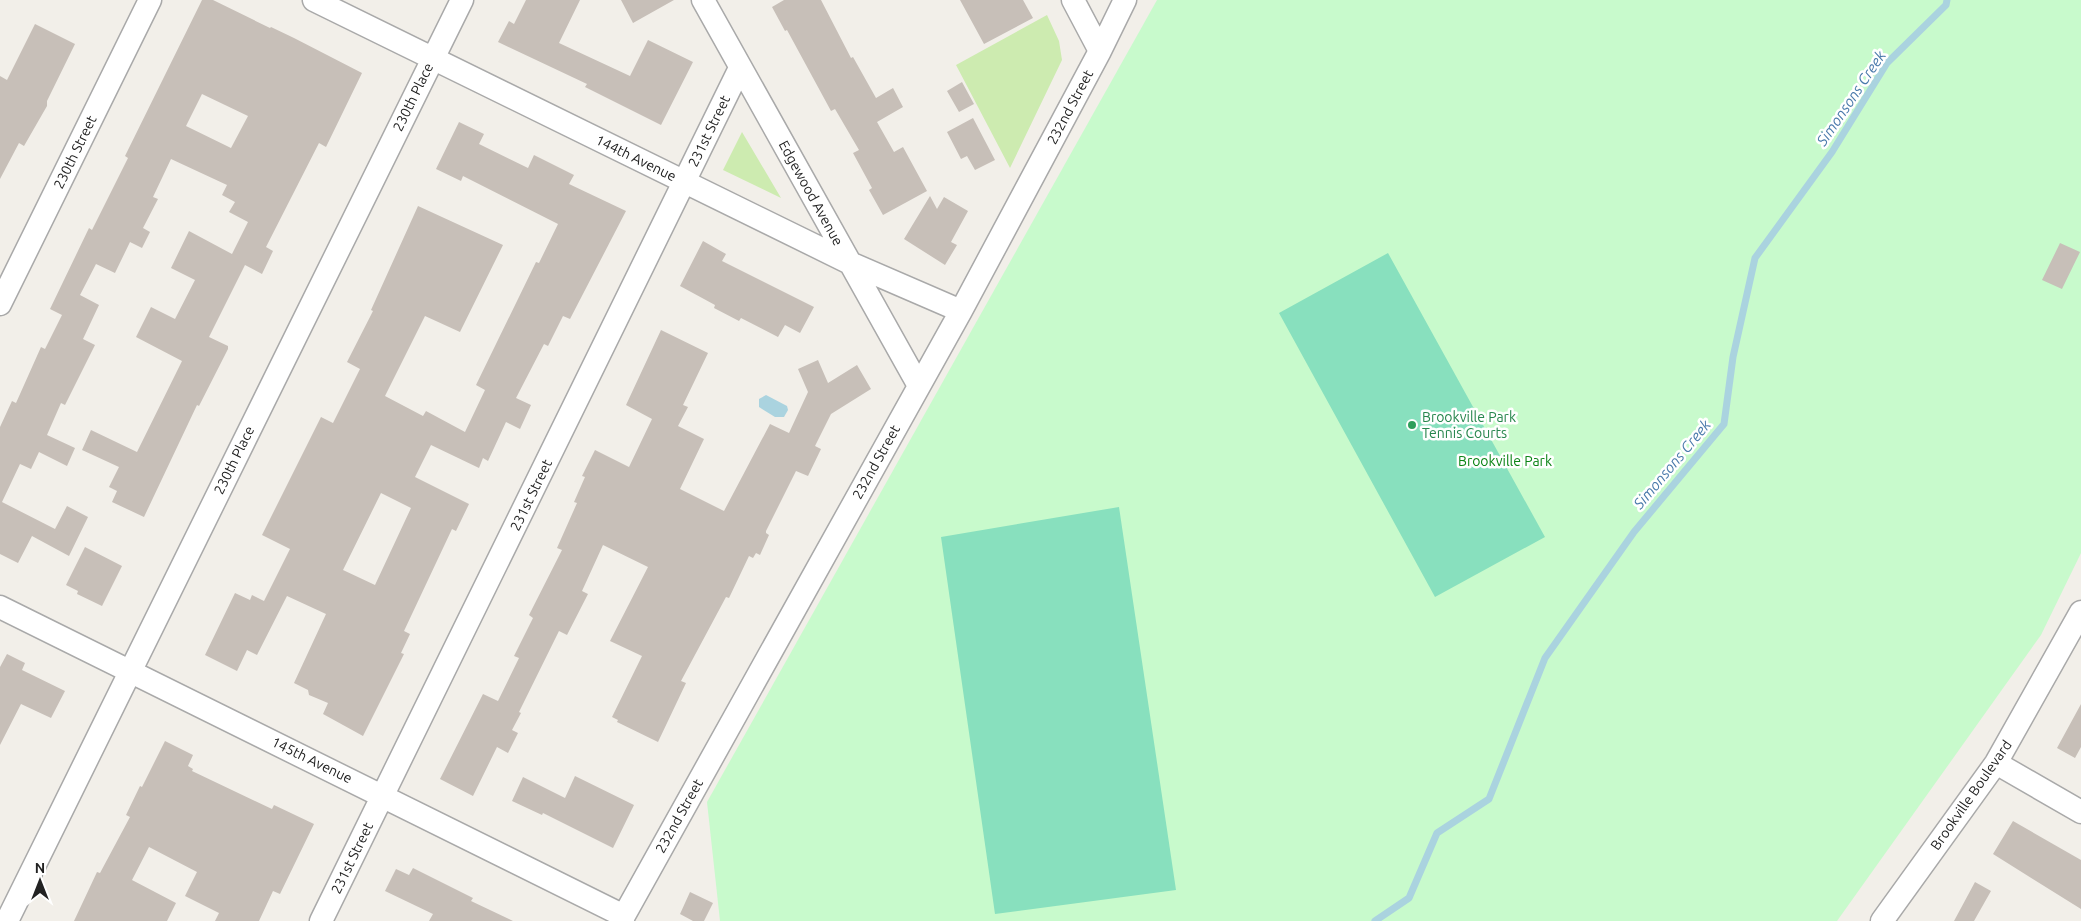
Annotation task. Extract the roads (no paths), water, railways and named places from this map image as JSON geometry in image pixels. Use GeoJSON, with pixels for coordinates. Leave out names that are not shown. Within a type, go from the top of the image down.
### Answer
{"type":"FeatureCollection","features":[{"type":"Feature","properties":{"kind":"street","name":"230th Street"},"geometry":{"type":"LineString","coordinates":[[0,304],[150,0]]}},
{"type":"Feature","properties":{"kind":"street","name":"144th Avenue"},"geometry":{"type":"LineString","coordinates":[[314,0],[850,263],[961,311]]}},
{"type":"Feature","properties":{"kind":"street","name":"230th Place"},"geometry":{"type":"LineString","coordinates":[[7,921],[462,0]]}},
{"type":"Feature","properties":{"kind":"street","name":"Edgewood Avenue"},"geometry":{"type":"LineString","coordinates":[[703,0],[919,386]]}},
{"type":"Feature","properties":{"kind":"street"},"geometry":{"type":"LineString","coordinates":[[1073,0],[1100,51]]}},
{"type":"Feature","properties":{"kind":"street","name":"232nd Street"},"geometry":{"type":"LineString","coordinates":[[622,918],[961,311],[1100,51],[1125,0]]}},
{"type":"Feature","properties":{"kind":"street","name":"231st Street"},"geometry":{"type":"LineString","coordinates":[[321,921],[740,68]]}},
{"type":"Feature","properties":{"kind":"street","name":"145th Avenue"},"geometry":{"type":"LineString","coordinates":[[0,607],[383,795],[622,918]]}},
{"type":"Feature","properties":{"kind":"street","name":"Brookville Boulevard"},"geometry":{"type":"LineString","coordinates":[[1882,921],[1996,763],[2081,612]]}},
{"type":"Feature","properties":{"kind":"street"},"geometry":{"type":"LineString","coordinates":[[1996,763],[2081,812]]}},
{"type":"Feature","properties":{"kind":"water"},"geometry":{"type":"Polygon","coordinates":[[[766,395],[787,406],[788,410],[784,417],[775,417],[759,407],[759,399],[766,395]]]}},
{"type":"Feature","properties":{"kind":"waterway","name":"Simonsons Creek"},"geometry":{"type":"LineString","coordinates":[[1375,921],[1409,898],[1437,833],[1489,799],[1545,658],[1634,532],[1724,424],[1733,357],[1755,258],[1832,152],[1887,63],[1946,5],[1947,0]]}},
{"type":"Feature","properties":{"kind":"place","name":"Brookville Park Tennis Courts"},"geometry":{"type":"Point","coordinates":[1412,425]}},
{"type":"Feature","properties":{"kind":"park label","name":"Brookville Park"},"geometry":{"type":"Point","coordinates":[1505,461]}}]}
